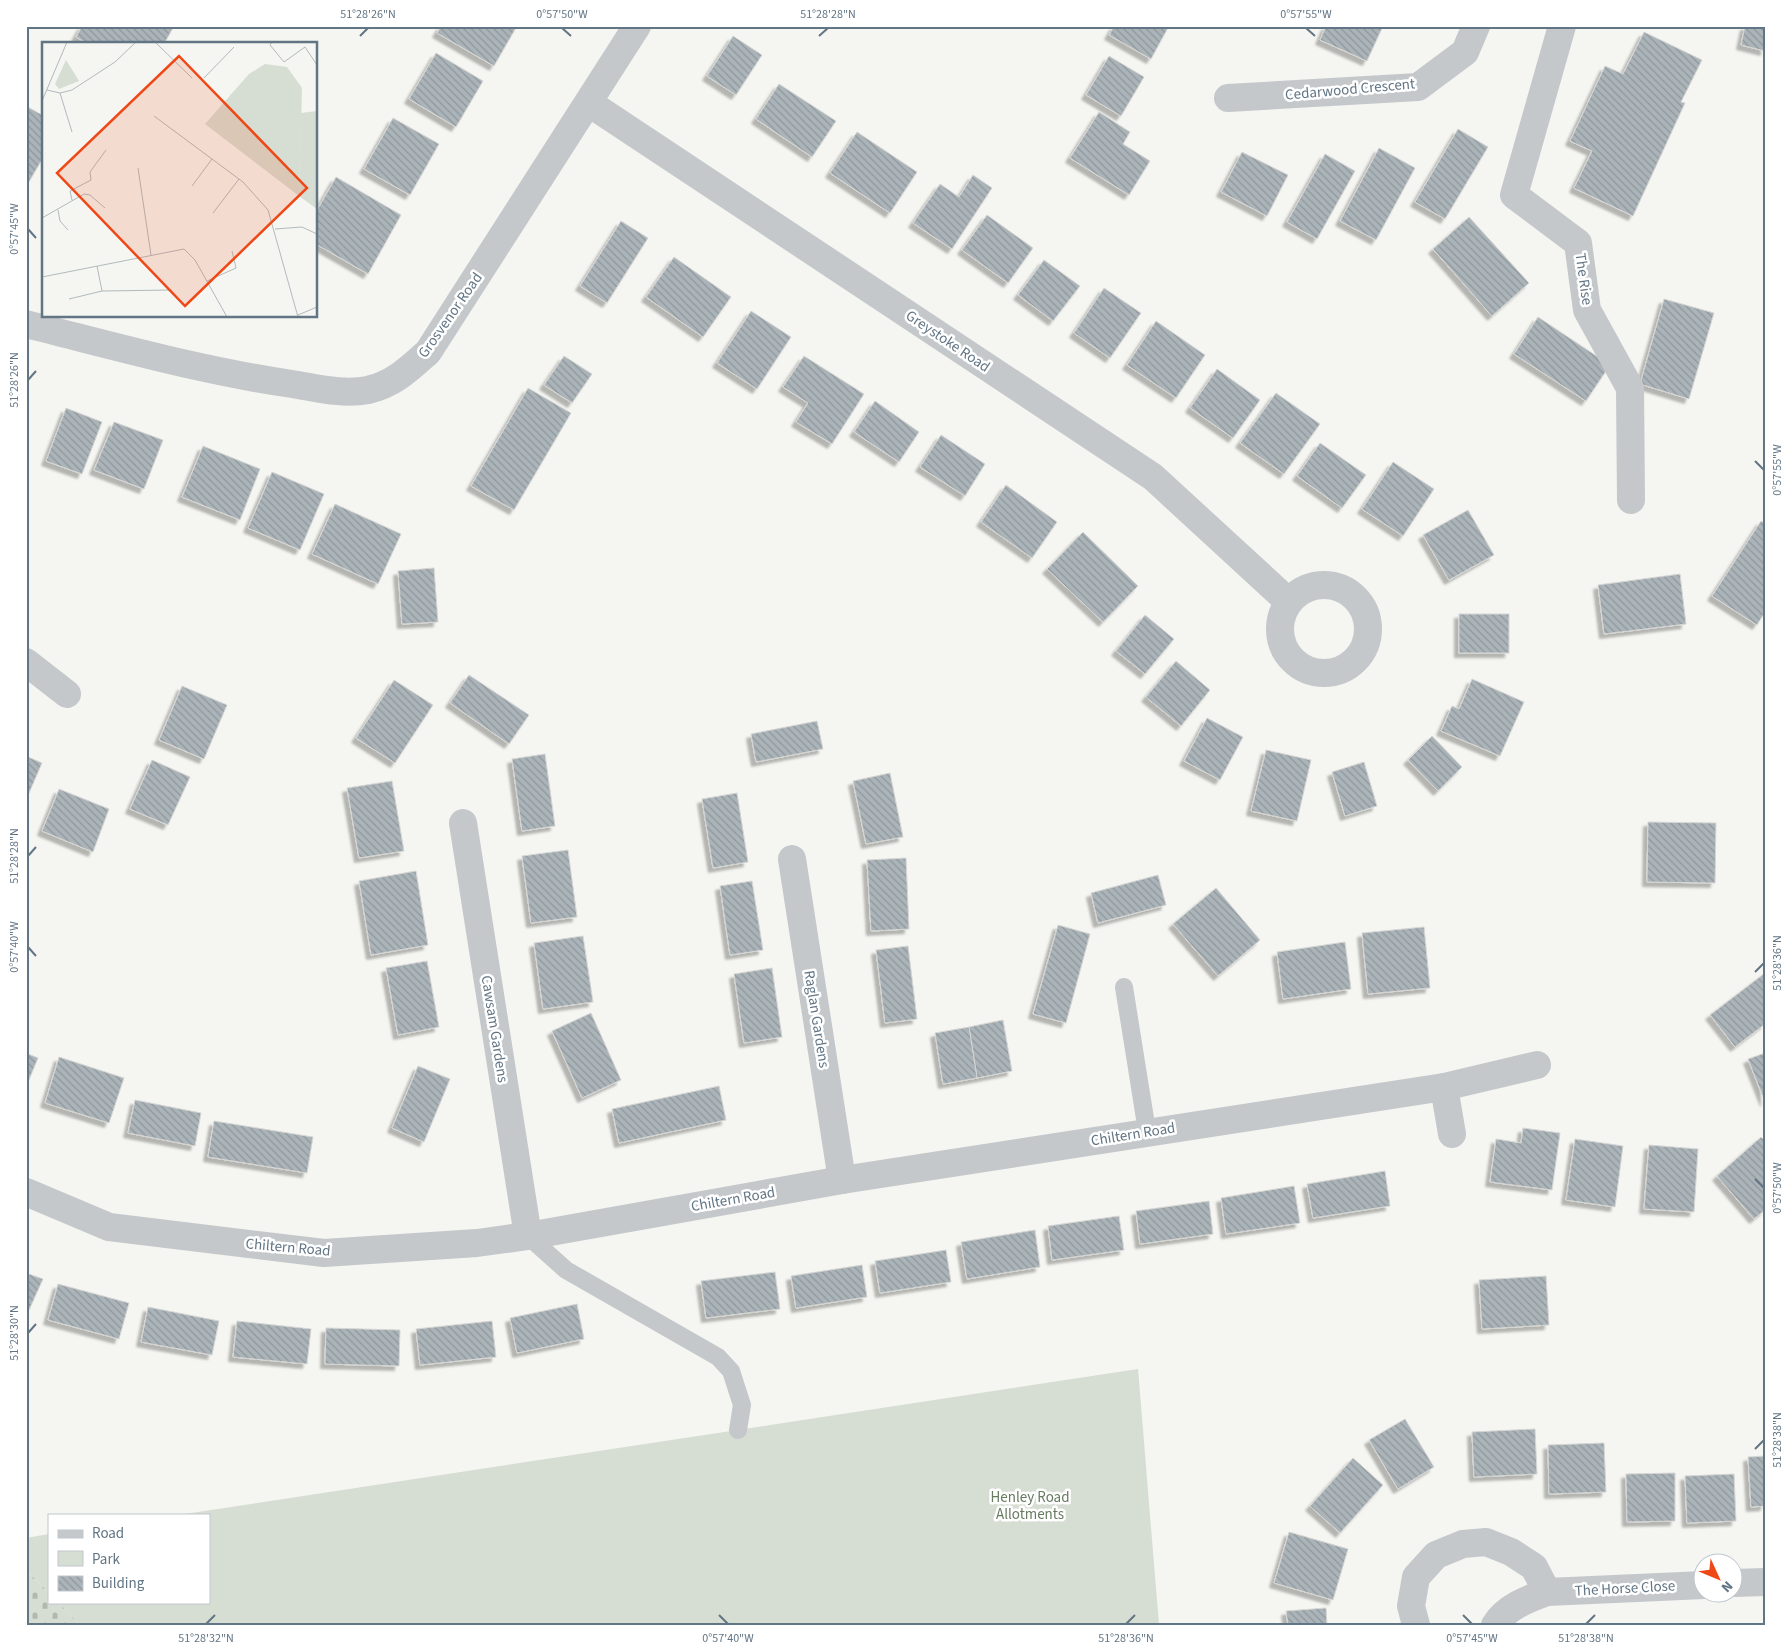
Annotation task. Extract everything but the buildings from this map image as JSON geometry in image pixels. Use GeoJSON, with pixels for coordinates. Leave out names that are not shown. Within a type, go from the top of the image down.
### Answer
{"type":"FeatureCollection","features":[{"type":"Feature","properties":{"kind":"street","name":"Grosvenor Road"},"geometry":{"type":"LineString","coordinates":[[26,324],[251,378],[340,392],[368,390],[402,376],[428,352],[637,26]]}},
{"type":"Feature","properties":{"kind":"street","name":"Cedarwood Crescent"},"geometry":{"type":"LineString","coordinates":[[1228,98],[1418,87],[1465,52],[1476,26]]}},
{"type":"Feature","properties":{"kind":"street","name":"The Rise"},"geometry":{"type":"LineString","coordinates":[[1562,26],[1514,195],[1578,243],[1587,310],[1630,388],[1631,500]]}},
{"type":"Feature","properties":{"kind":"street","name":"Greystoke Road"},"geometry":{"type":"LineString","coordinates":[[589,103],[1153,476],[1289,602]]}},
{"type":"Feature","properties":{"kind":"street"},"geometry":{"type":"LineString","coordinates":[[26,662],[67,694]]}},
{"type":"Feature","properties":{"kind":"street","name":"Cawsam Gardens"},"geometry":{"type":"LineString","coordinates":[[463,823],[528,1236]]}},
{"type":"Feature","properties":{"kind":"street","name":"Raglan Gardens"},"geometry":{"type":"LineString","coordinates":[[792,859],[842,1180]]}},
{"type":"Feature","properties":{"kind":"street","name":"Chiltern Road"},"geometry":{"type":"LineString","coordinates":[[26,1192],[109,1227],[324,1252],[477,1242],[528,1236],[842,1180],[1147,1131],[1444,1087],[1537,1065]]}},
{"type":"Feature","properties":{"kind":"street"},"geometry":{"type":"LineString","coordinates":[[1444,1087],[1452,1134]]}},
{"type":"Feature","properties":{"kind":"street"},"geometry":{"type":"LineString","coordinates":[[1416,1625],[1411,1606],[1416,1577],[1436,1555],[1463,1544],[1486,1542],[1511,1552],[1534,1567],[1547,1592]]}},
{"type":"Feature","properties":{"kind":"street"},"geometry":{"type":"LineString","coordinates":[[1744,1583],[1765,1582]]}},
{"type":"Feature","properties":{"kind":"street","name":"The Horse Close"},"geometry":{"type":"LineString","coordinates":[[1495,1625],[1499,1619],[1524,1600],[1547,1592],[1694,1585]]}},
{"type":"Feature","properties":{"kind":"lane"},"geometry":{"type":"LineString","coordinates":[[1124,986],[1147,1131]]}},
{"type":"Feature","properties":{"kind":"lane"},"geometry":{"type":"LineString","coordinates":[[528,1236],[566,1270],[718,1357],[731,1371],[742,1405],[738,1430]]}},
{"type":"Feature","properties":{"kind":"green space","name":"Henley Road Allotments"},"geometry":{"type":"Polygon","coordinates":[[[1138,1369],[1159,1625],[80,1625],[60,1604],[210,1604],[210,1514],[185,1514],[1138,1369]]]}},
{"type":"Feature","properties":{"kind":"green space"},"geometry":{"type":"Polygon","coordinates":[[[48,1534],[48,1592],[26,1570],[26,1538],[48,1534]]]}},
{"type":"Feature","properties":{"kind":"green space"},"geometry":{"type":"Polygon","coordinates":[[[26,1570],[48,1592],[48,1604],[60,1604],[80,1625],[26,1625],[26,1570]]]}}]}
